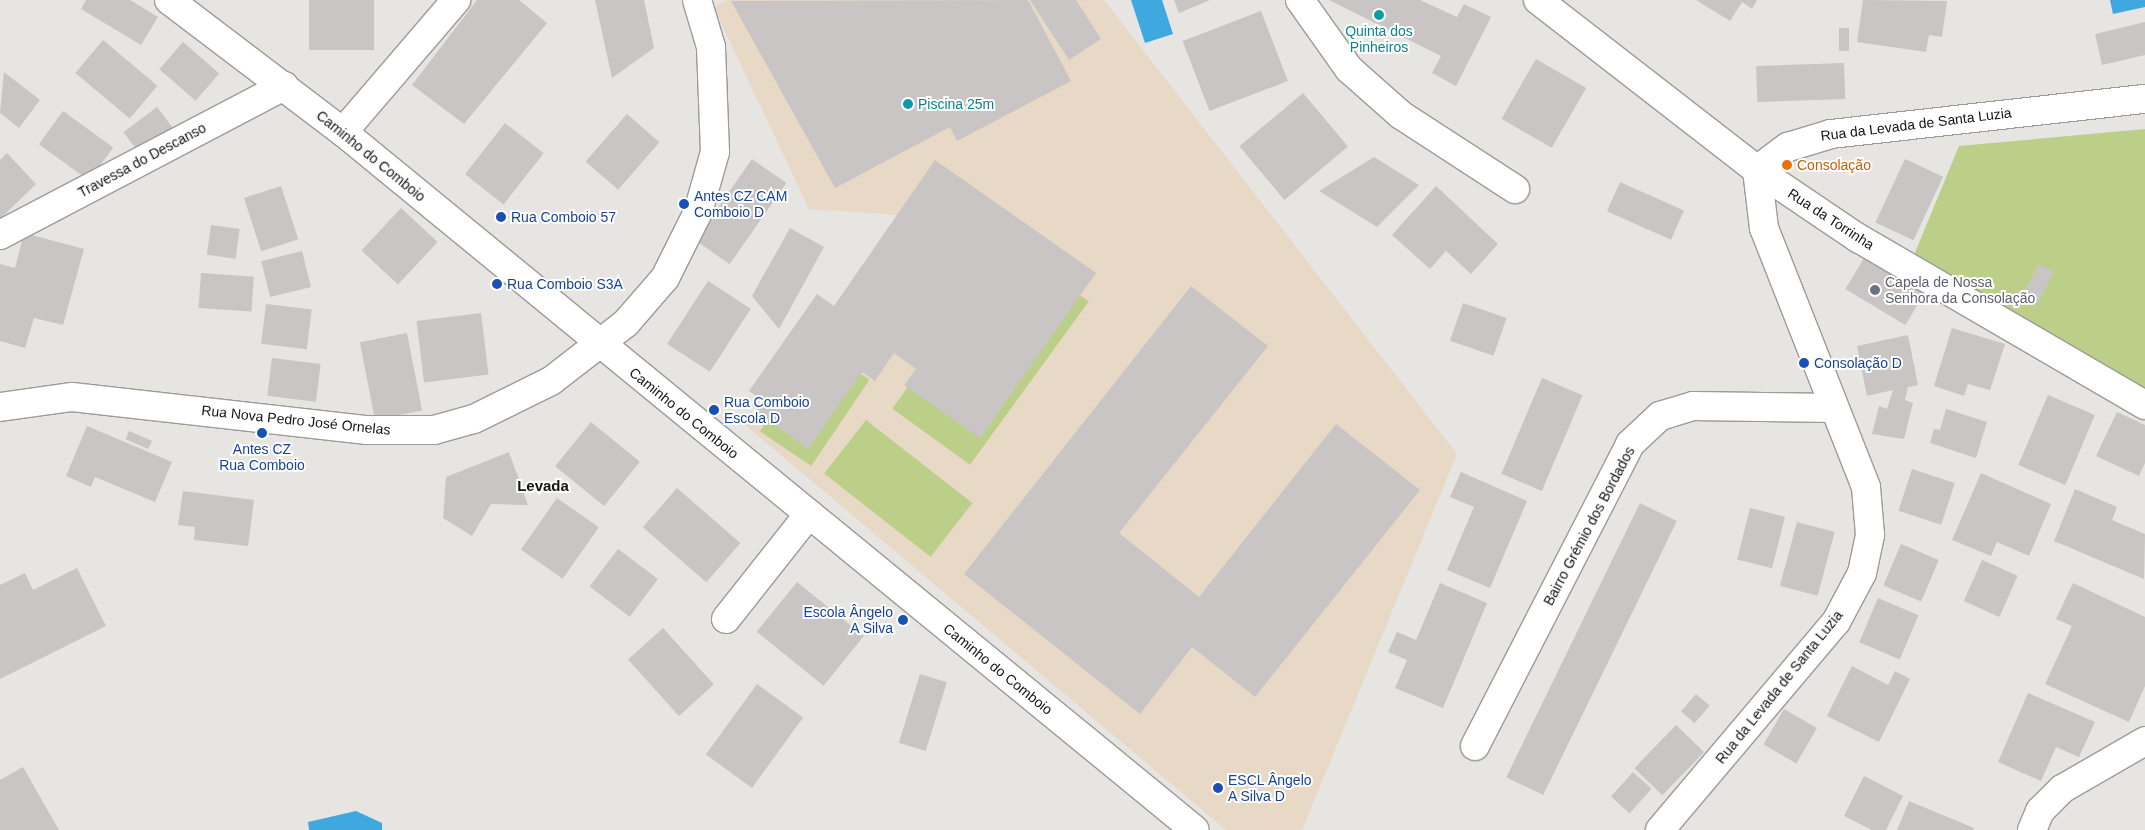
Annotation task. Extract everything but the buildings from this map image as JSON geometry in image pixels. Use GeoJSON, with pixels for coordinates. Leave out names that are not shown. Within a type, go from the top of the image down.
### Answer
{"type":"FeatureCollection","features":[{"type":"Feature","properties":{"kind":"street","name":"Caminho do Comboio"},"geometry":{"type":"LineString","coordinates":[[170,0],[343,132],[1195,830]]}},
{"type":"Feature","properties":{"kind":"street"},"geometry":{"type":"LineString","coordinates":[[430,0],[430,33]]}},
{"type":"Feature","properties":{"kind":"street"},"geometry":{"type":"LineString","coordinates":[[343,132],[430,33],[456,0]]}},
{"type":"Feature","properties":{"kind":"street","name":"Rua Nova Pedro José Ornelas"},"geometry":{"type":"LineString","coordinates":[[0,407],[72,396],[367,430],[434,430],[474,419],[534,390],[602,346],[665,278],[698,212],[715,152],[711,47],[697,0]]}},
{"type":"Feature","properties":{"kind":"street"},"geometry":{"type":"LineString","coordinates":[[1300,0],[1349,69],[1401,115],[1515,189]]}},
{"type":"Feature","properties":{"kind":"street","name":"Rua da Torrinha"},"geometry":{"type":"LineString","coordinates":[[1538,0],[1757,170],[1858,238],[2145,405]]}},
{"type":"Feature","properties":{"kind":"street","name":"Travessa do Descanso"},"geometry":{"type":"LineString","coordinates":[[0,235],[284,86]]}},
{"type":"Feature","properties":{"kind":"street","name":"Rua da Levada de Santa Luzia"},"geometry":{"type":"LineString","coordinates":[[1660,830],[1836,622],[1862,573],[1870,535],[1866,487],[1764,228],[1757,170],[1788,147],[1831,134],[2145,99]]}},
{"type":"Feature","properties":{"kind":"street","name":"Bairro Grémio dos Bordados"},"geometry":{"type":"LineString","coordinates":[[1475,746],[1630,444],[1660,416],[1693,406],[1834,408]]}},
{"type":"Feature","properties":{"kind":"street"},"geometry":{"type":"LineString","coordinates":[[726,619],[809,514]]}},
{"type":"Feature","properties":{"kind":"street"},"geometry":{"type":"LineString","coordinates":[[2032,830],[2040,810],[2062,789],[2145,741]]}},
{"type":"Feature","properties":{"kind":"shaded area"},"geometry":{"type":"Polygon","coordinates":[[[726,0],[1104,0],[1457,454],[1302,830],[1226,830],[744,424],[825,327],[898,215],[809,209],[714,8],[726,0]]]}},
{"type":"Feature","properties":{"kind":"green space"},"geometry":{"type":"Polygon","coordinates":[[[2145,129],[2145,395],[1914,255],[1959,146],[2145,129]]]}},
{"type":"Feature","properties":{"kind":"green space"},"geometry":{"type":"Polygon","coordinates":[[[1011,245],[1089,301],[970,465],[892,408],[1011,245]]]}},
{"type":"Feature","properties":{"kind":"green space"},"geometry":{"type":"Polygon","coordinates":[[[818,345],[869,380],[811,466],[760,431],[818,345]]]}},
{"type":"Feature","properties":{"kind":"green space"},"geometry":{"type":"Polygon","coordinates":[[[866,420],[972,503],[931,557],[824,474],[866,420]]]}},
{"type":"Feature","properties":{"kind":"water"},"geometry":{"type":"Polygon","coordinates":[[[1131,0],[1162,0],[1173,34],[1145,43],[1131,0]]]}},
{"type":"Feature","properties":{"kind":"water"},"geometry":{"type":"Polygon","coordinates":[[[2110,0],[2145,0],[2145,7],[2113,14],[2110,0]]]}},
{"type":"Feature","properties":{"kind":"water"},"geometry":{"type":"Polygon","coordinates":[[[356,811],[382,823],[382,830],[309,830],[308,822],[356,811]]]}},
{"type":"Feature","properties":{"kind":"place","name":"Quinta dos Pinheiros"},"geometry":{"type":"Point","coordinates":[1379,15]}},
{"type":"Feature","properties":{"kind":"place","name":"Piscina 25m"},"geometry":{"type":"Point","coordinates":[908,104]}},
{"type":"Feature","properties":{"kind":"place","name":"Consolação"},"geometry":{"type":"Point","coordinates":[1787,165]}},
{"type":"Feature","properties":{"kind":"place","name":"Antes CZ CAM Comboio D"},"geometry":{"type":"Point","coordinates":[684,204]}},
{"type":"Feature","properties":{"kind":"place","name":"Rua Comboio 57"},"geometry":{"type":"Point","coordinates":[501,217]}},
{"type":"Feature","properties":{"kind":"place","name":"Rua Comboio S3A"},"geometry":{"type":"Point","coordinates":[497,284]}},
{"type":"Feature","properties":{"kind":"place","name":"Capela de Nossa Senhora da Consolação"},"geometry":{"type":"Point","coordinates":[1875,290]}},
{"type":"Feature","properties":{"kind":"place","name":"Consolação D"},"geometry":{"type":"Point","coordinates":[1804,363]}},
{"type":"Feature","properties":{"kind":"place","name":"Rua Comboio Escola D"},"geometry":{"type":"Point","coordinates":[714,410]}},
{"type":"Feature","properties":{"kind":"place","name":"Antes CZ Rua Comboio"},"geometry":{"type":"Point","coordinates":[262,433]}},
{"type":"Feature","properties":{"kind":"place","name":"Escola Ângelo A Silva"},"geometry":{"type":"Point","coordinates":[903,620]}},
{"type":"Feature","properties":{"kind":"place","name":"ESCL Ângelo A Silva D"},"geometry":{"type":"Point","coordinates":[1218,788]}},
{"type":"Feature","properties":{"kind":"district","name":"Levada"},"geometry":{"type":"Point","coordinates":[543,486]}}]}
